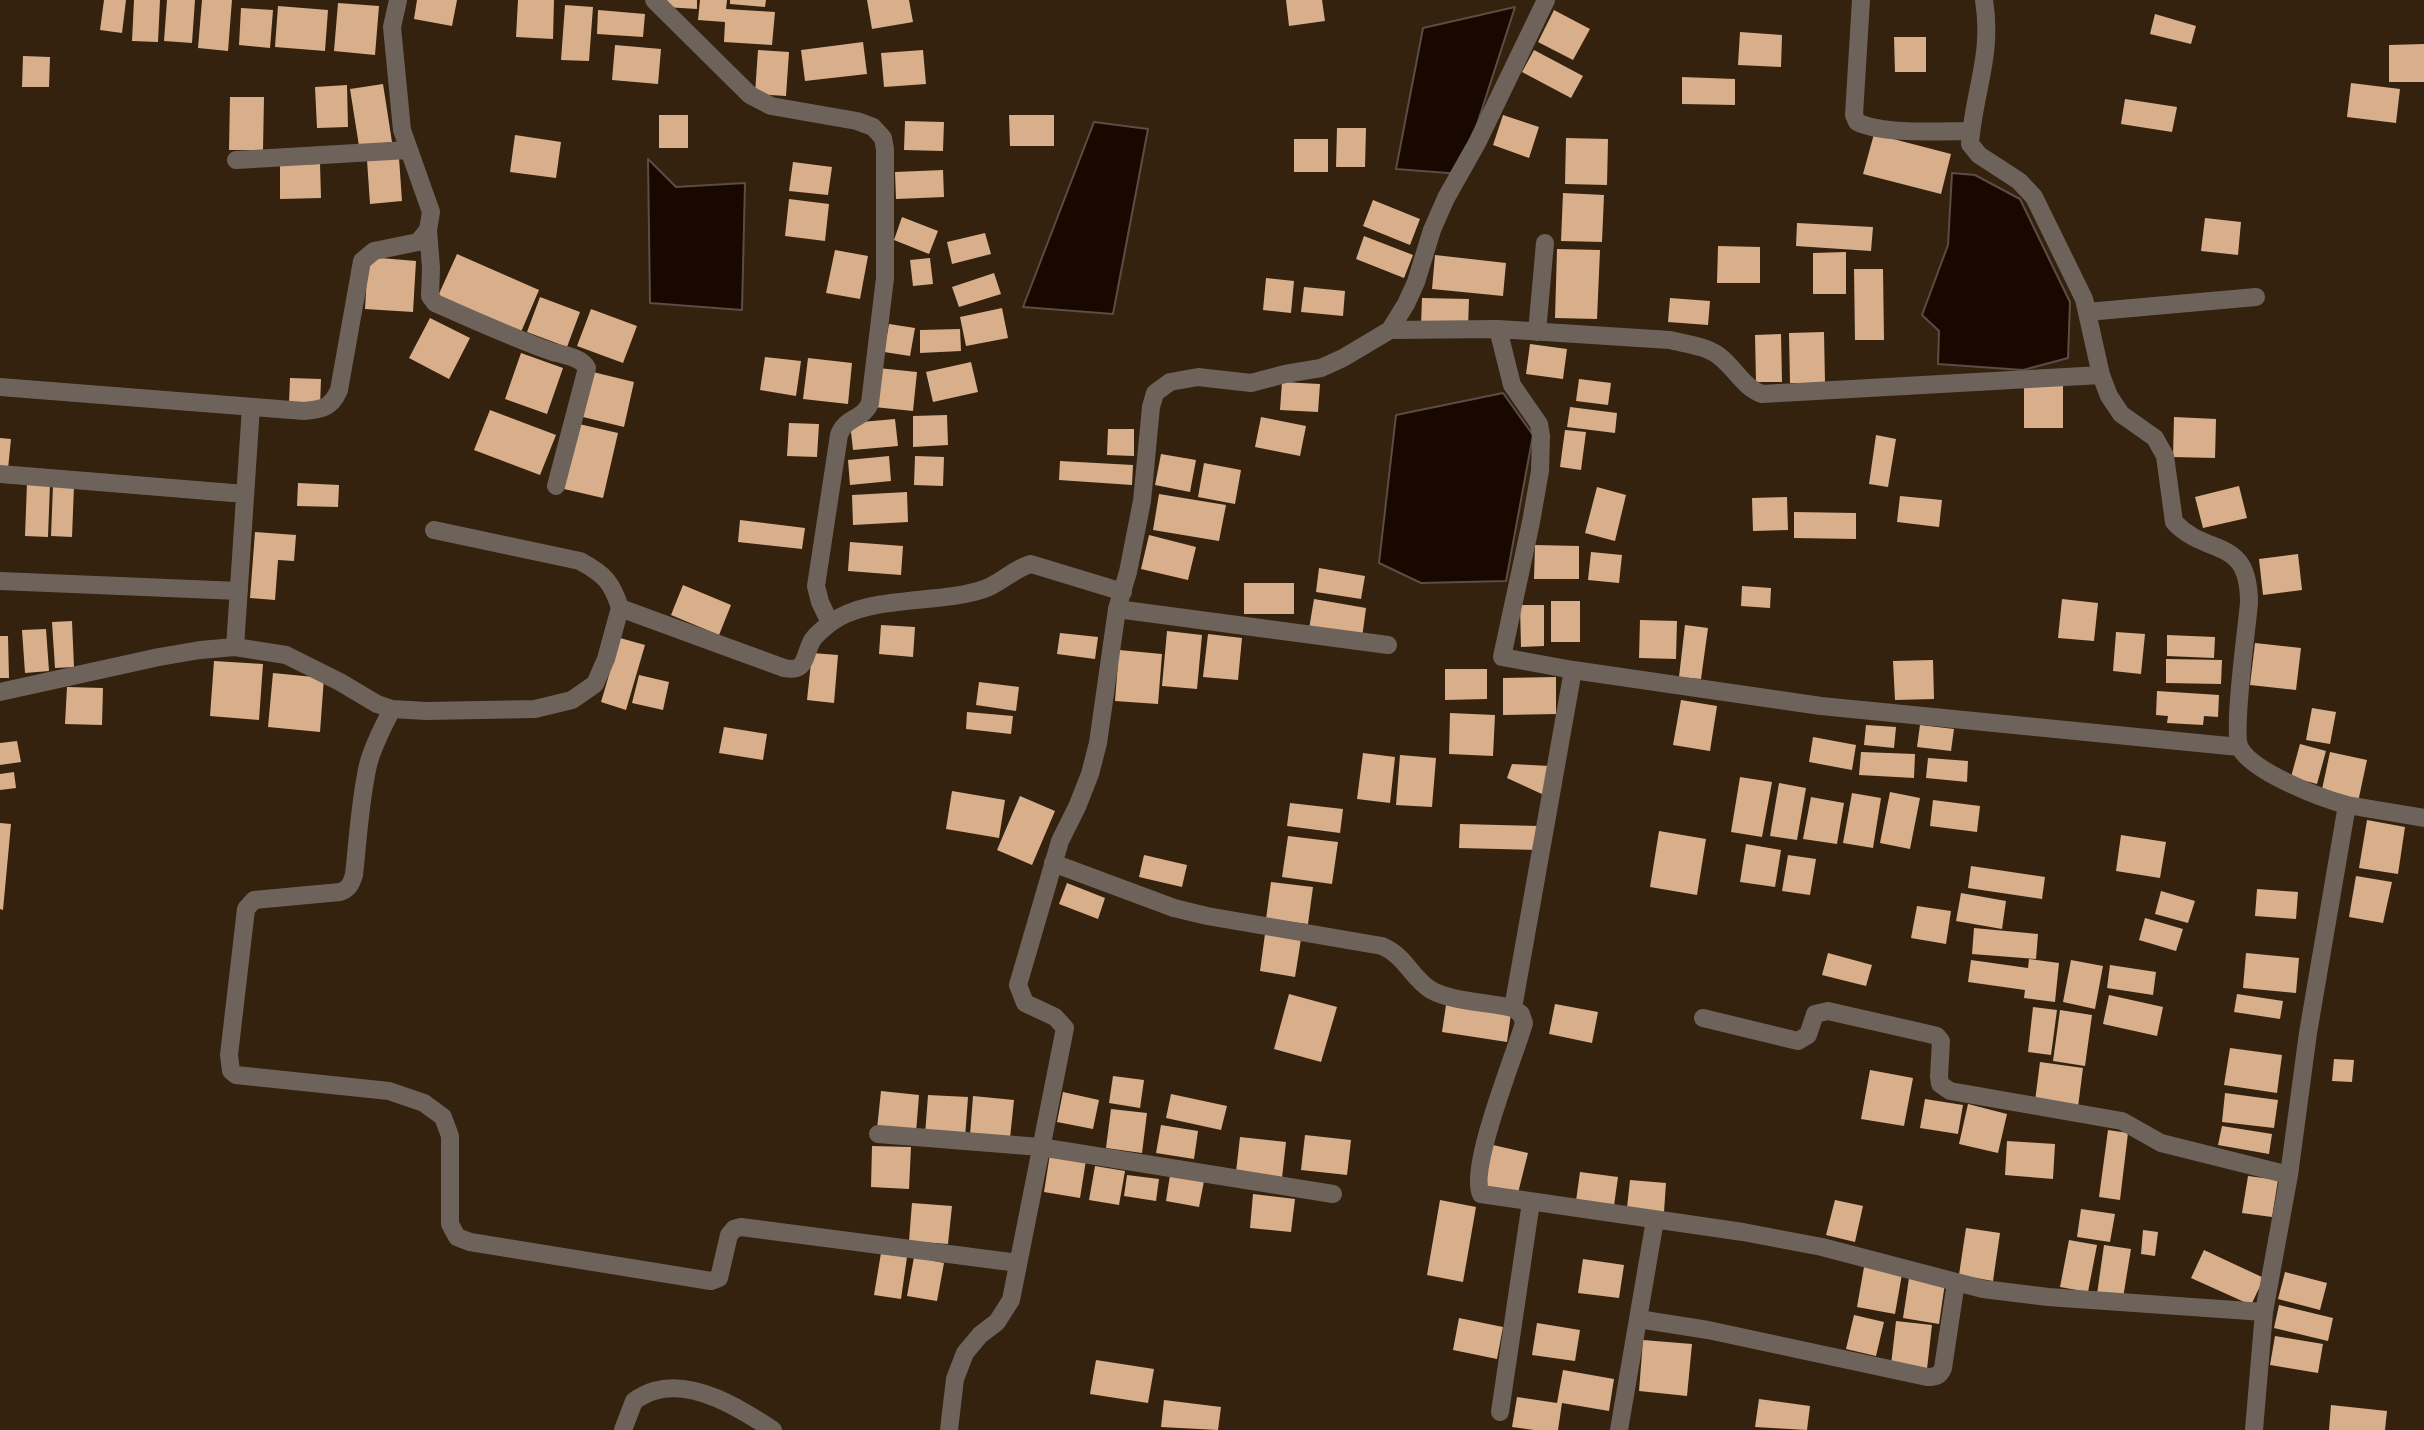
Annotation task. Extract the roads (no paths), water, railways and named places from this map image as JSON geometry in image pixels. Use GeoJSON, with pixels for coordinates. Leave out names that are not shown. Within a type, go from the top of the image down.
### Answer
{"type":"FeatureCollection","features":[{"type":"Feature","properties":{"kind":"street"},"geometry":{"type":"LineString","coordinates":[[398,0],[392,26],[402,130],[431,212],[428,230],[430,296],[435,303],[538,347],[575,359],[584,363],[587,368],[556,486]]}},
{"type":"Feature","properties":{"kind":"street"},"geometry":{"type":"LineString","coordinates":[[653,0],[750,95],[771,106],[858,121],[873,127],[883,138],[885,278],[870,403],[861,416],[846,422],[839,435],[816,586],[830,623]]}},
{"type":"Feature","properties":{"kind":"street"},"geometry":{"type":"LineString","coordinates":[[948,1430],[955,1379],[965,1353],[980,1335],[997,1322],[1011,1300],[1065,1028],[1055,1017],[1025,1003],[1018,985],[1060,841],[1090,775],[1095,754],[1120,601],[1142,501],[1151,407],[1155,393],[1170,382],[1198,377],[1251,383],[1321,368],[1390,330],[1416,282],[1432,230],[1446,198],[1477,143],[1546,0]]}},
{"type":"Feature","properties":{"kind":"street"},"geometry":{"type":"LineString","coordinates":[[1861,0],[1854,115],[1857,122],[1864,126],[1898,130],[1971,131]]}},
{"type":"Feature","properties":{"kind":"street"},"geometry":{"type":"LineString","coordinates":[[1984,0],[1988,25],[1987,53],[1970,144],[1979,155],[2019,181],[2034,197],[2084,299],[2101,375],[2109,396],[2121,414],[2155,438],[2165,456],[2174,522],[2182,530],[2231,554],[2244,567],[2249,583],[2249,603],[2237,726],[2239,747],[2258,768],[2325,799],[2424,818]]}},
{"type":"Feature","properties":{"kind":"street"},"geometry":{"type":"LineString","coordinates":[[236,160],[408,150]]}},
{"type":"Feature","properties":{"kind":"street"},"geometry":{"type":"LineString","coordinates":[[0,387],[304,411],[320,409],[334,402],[339,390],[362,261],[374,251],[418,242],[428,230]]}},
{"type":"Feature","properties":{"kind":"street"},"geometry":{"type":"LineString","coordinates":[[1537,332],[1545,243]]}},
{"type":"Feature","properties":{"kind":"street"},"geometry":{"type":"LineString","coordinates":[[2087,312],[2256,297]]}},
{"type":"Feature","properties":{"kind":"street"},"geometry":{"type":"LineString","coordinates":[[1390,330],[1498,329],[1640,337],[1696,346],[1718,355],[1752,390],[1762,394],[2101,375]]}},
{"type":"Feature","properties":{"kind":"street"},"geometry":{"type":"LineString","coordinates":[[1498,329],[1512,385],[1539,424],[1541,436],[1540,471],[1502,657],[1821,706],[2239,747]]}},
{"type":"Feature","properties":{"kind":"street"},"geometry":{"type":"LineString","coordinates":[[235,647],[251,407]]}},
{"type":"Feature","properties":{"kind":"street"},"geometry":{"type":"LineString","coordinates":[[0,474],[245,494]]}},
{"type":"Feature","properties":{"kind":"street"},"geometry":{"type":"LineString","coordinates":[[0,692],[159,657],[235,647],[286,655],[377,704],[392,709],[535,709],[572,700],[595,684],[606,659],[620,608],[614,588],[598,571],[580,561],[434,530]]}},
{"type":"Feature","properties":{"kind":"street"},"geometry":{"type":"LineString","coordinates":[[620,608],[794,670],[802,666],[814,639],[830,623],[855,611],[987,589],[1018,568],[1031,564],[1120,601],[1388,645]]}},
{"type":"Feature","properties":{"kind":"street"},"geometry":{"type":"LineString","coordinates":[[0,581],[239,591]]}},
{"type":"Feature","properties":{"kind":"street"},"geometry":{"type":"LineString","coordinates":[[1513,1008],[1573,670]]}},
{"type":"Feature","properties":{"kind":"street"},"geometry":{"type":"LineString","coordinates":[[392,709],[368,762],[351,885],[340,892],[254,900],[246,909],[229,1055],[231,1071],[236,1075],[389,1091],[424,1103],[443,1117],[450,1136],[450,1224],[457,1237],[470,1242],[711,1281],[719,1278],[729,1235],[734,1228],[741,1227],[1018,1263]]}},
{"type":"Feature","properties":{"kind":"street"},"geometry":{"type":"LineString","coordinates":[[2254,1430],[2264,1312],[2289,1175],[2308,1033],[2347,805]]}},
{"type":"Feature","properties":{"kind":"street"},"geometry":{"type":"LineString","coordinates":[[1053,863],[1174,908],[1382,946],[1395,951],[1431,990],[1513,1008],[1521,1014],[1524,1023],[1484,1147],[1479,1190],[1481,1194],[1743,1232],[1822,1247],[1983,1289],[2048,1297],[2264,1312]]}},
{"type":"Feature","properties":{"kind":"street"},"geometry":{"type":"LineString","coordinates":[[1703,1018],[1798,1041],[1808,1035],[1815,1014],[1828,1011],[1930,1034],[1941,1041],[1940,1084],[1950,1091],[2122,1121],[2161,1143],[2289,1175]]}},
{"type":"Feature","properties":{"kind":"street"},"geometry":{"type":"LineString","coordinates":[[878,1134],[1040,1147],[1333,1194]]}},
{"type":"Feature","properties":{"kind":"street"},"geometry":{"type":"LineString","coordinates":[[1500,1412],[1531,1202]]}},
{"type":"Feature","properties":{"kind":"street"},"geometry":{"type":"LineString","coordinates":[[1619,1430],[1655,1220]]}},
{"type":"Feature","properties":{"kind":"street"},"geometry":{"type":"LineString","coordinates":[[1638,1319],[1708,1330],[1936,1377],[1943,1368],[1956,1282]]}},
{"type":"Feature","properties":{"kind":"street"},"geometry":{"type":"LineString","coordinates":[[623,1430],[634,1401],[652,1391],[676,1388],[724,1399],[773,1430]]}}]}
